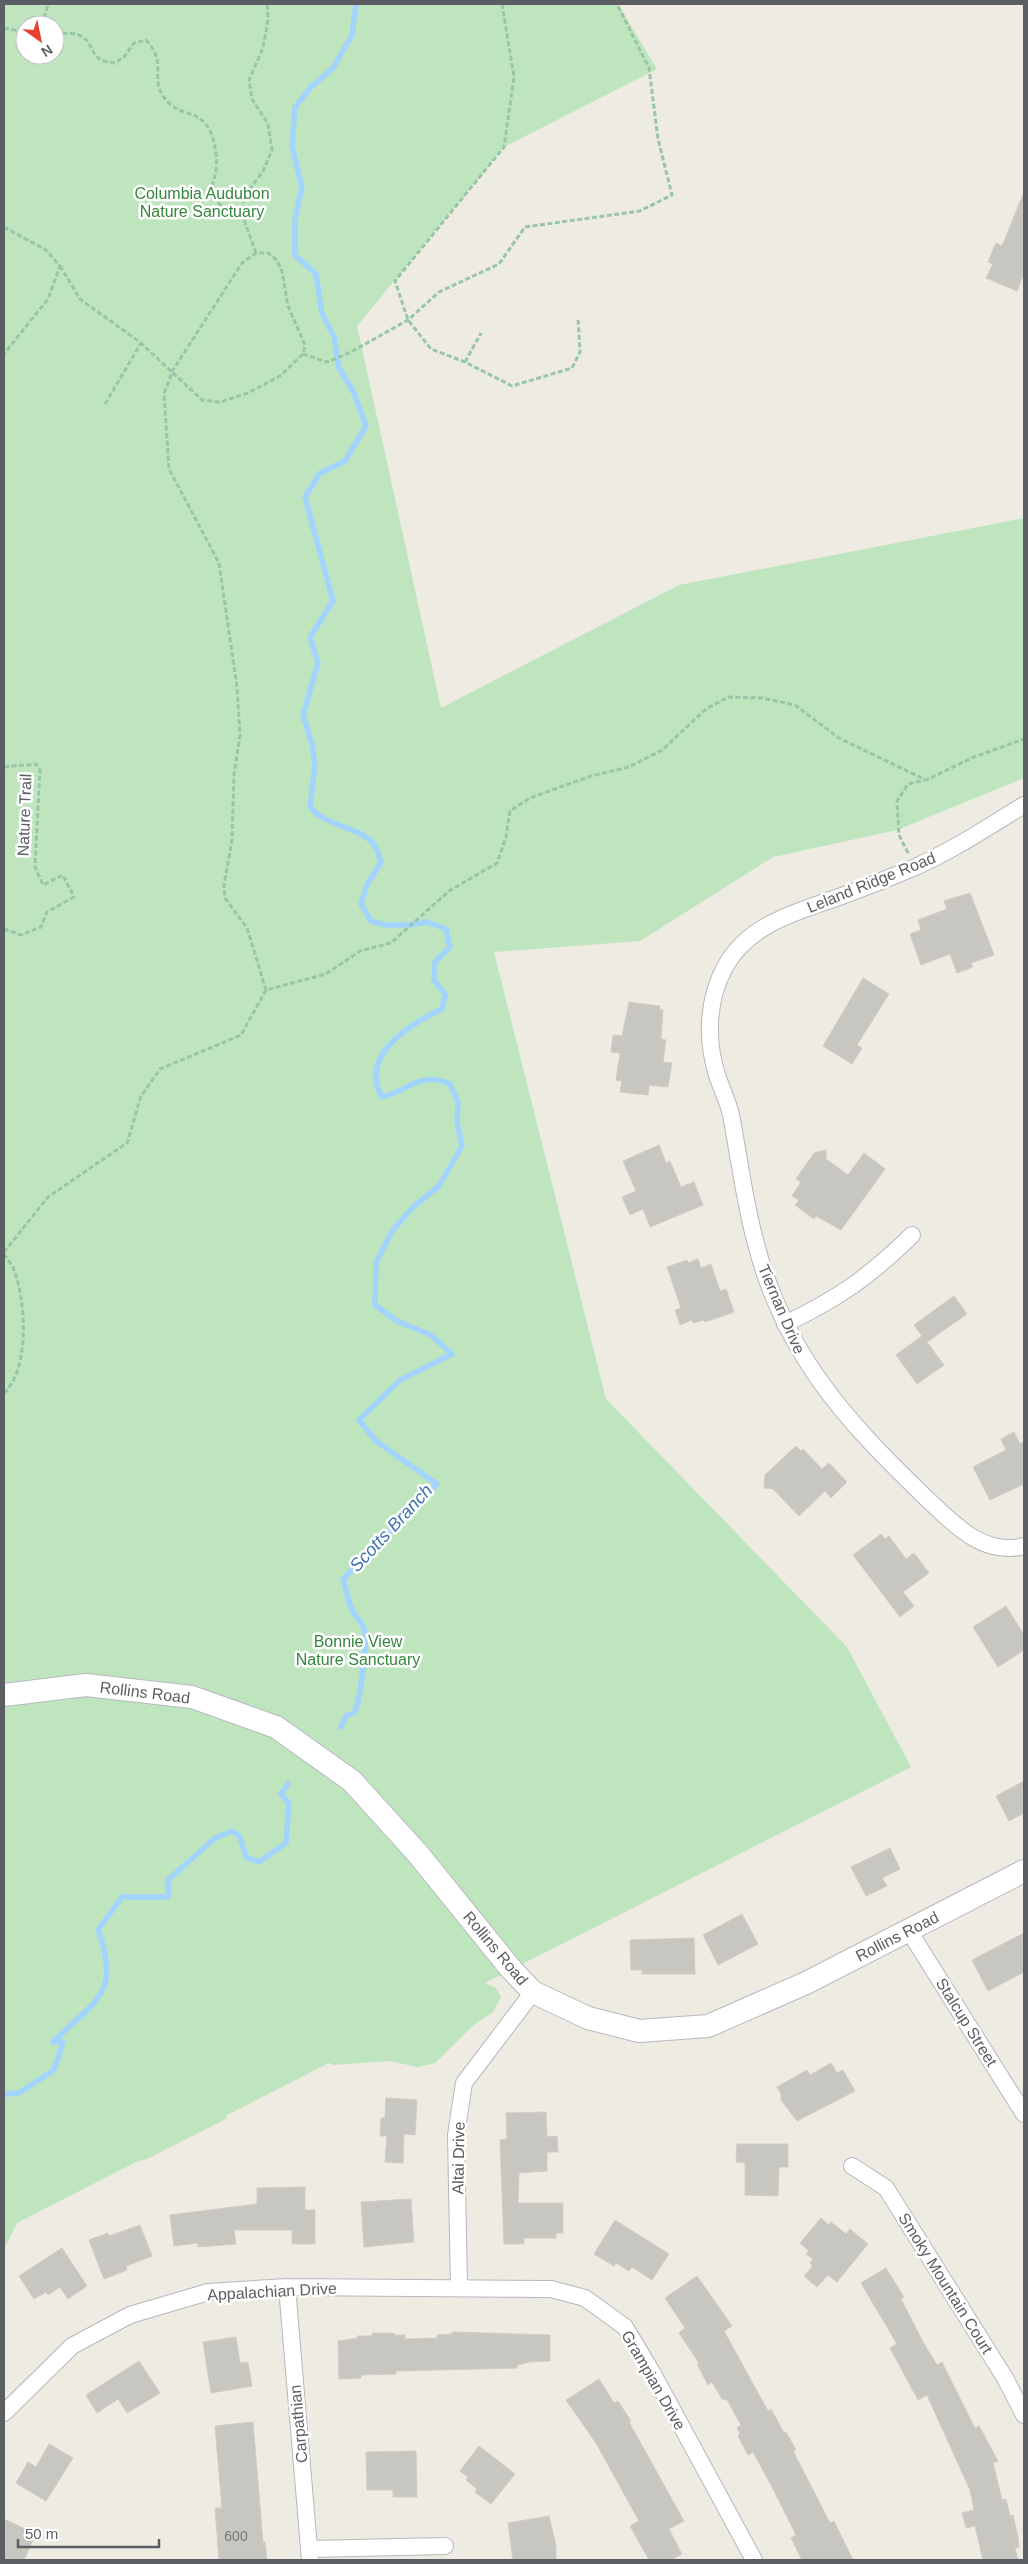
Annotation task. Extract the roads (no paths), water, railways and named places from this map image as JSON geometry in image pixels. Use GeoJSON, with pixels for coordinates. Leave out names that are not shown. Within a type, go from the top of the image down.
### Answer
{"type":"FeatureCollection","features":[{"type":"Feature","properties":{"kind":"street","name":"Leland Ridge Road"},"geometry":{"type":"LineString","coordinates":[[725,966],[749,938],[778,918],[915,867],[1024,805]]}},
{"type":"Feature","properties":{"kind":"street","name":"Tiernan Drive"},"geometry":{"type":"LineString","coordinates":[[725,966],[712,1000],[708,1033],[716,1073],[730,1110],[754,1240],[768,1283],[785,1324],[802,1357],[831,1398],[864,1437],[958,1528],[978,1542],[996,1546],[1024,1546]]}},
{"type":"Feature","properties":{"kind":"street"},"geometry":{"type":"LineString","coordinates":[[785,1324],[829,1302],[855,1286],[886,1261],[912,1235]]}},
{"type":"Feature","properties":{"kind":"street","name":"Rollins Road"},"geometry":{"type":"LineString","coordinates":[[4,1695],[86,1685],[192,1697],[276,1727],[352,1781],[418,1854],[511,1970],[533,1992],[588,2018],[639,2031],[708,2026],[806,1983],[1024,1871]]}},
{"type":"Feature","properties":{"kind":"street","name":"Stalcup Street"},"geometry":{"type":"LineString","coordinates":[[909,1931],[1024,2114]]}},
{"type":"Feature","properties":{"kind":"street","name":"Altai Drive"},"geometry":{"type":"LineString","coordinates":[[459,2287],[456,2135],[464,2083],[533,1992]]}},
{"type":"Feature","properties":{"kind":"street","name":"Smoky Mountain Court"},"geometry":{"type":"LineString","coordinates":[[852,2166],[886,2188],[1006,2378],[1024,2415]]}},
{"type":"Feature","properties":{"kind":"street","name":"Appalachian Drive"},"geometry":{"type":"LineString","coordinates":[[4,2414],[72,2346],[130,2315],[208,2292],[287,2288],[459,2287]]}},
{"type":"Feature","properties":{"kind":"street","name":"Grampian Drive"},"geometry":{"type":"LineString","coordinates":[[459,2287],[551,2288],[585,2298],[625,2327],[652,2372],[754,2560]]}},
{"type":"Feature","properties":{"kind":"street","name":"Carpathian"},"geometry":{"type":"LineString","coordinates":[[287,2288],[310,2554]]}},
{"type":"Feature","properties":{"kind":"street"},"geometry":{"type":"LineString","coordinates":[[310,2554],[445,2546]]}},
{"type":"Feature","properties":{"kind":"waterway","name":"Scotts Branch"},"geometry":{"type":"LineString","coordinates":[[341,1727],[346,1716],[355,1712],[363,1670],[365,1645],[364,1628],[351,1608],[343,1579],[437,1484],[376,1441],[359,1420],[400,1380],[452,1354],[431,1335],[397,1321],[375,1305],[376,1262],[393,1230],[413,1207],[439,1186],[462,1146],[457,1122],[458,1102],[450,1084],[430,1080],[422,1081],[382,1097],[376,1082],[377,1068],[382,1055],[391,1043],[416,1023],[442,1009],[445,994],[434,980],[435,962],[450,947],[446,929],[427,922],[409,925],[385,925],[371,921],[361,904],[367,885],[381,862],[374,844],[359,833],[324,819],[310,807],[315,765],[312,744],[303,715],[318,663],[310,637],[333,601],[305,497],[320,473],[345,461],[366,426],[353,391],[339,368],[334,337],[322,314],[316,274],[295,255],[295,220],[302,187],[292,146],[295,107],[311,87],[333,68],[352,35],[356,4]]}},
{"type":"Feature","properties":{"kind":"waterway","name":"Scotts Branch"},"geometry":{"type":"LineString","coordinates":[[4,2094],[19,2093],[54,2070],[63,2042],[53,2042],[100,1995],[105,1983],[107,1969],[105,1952],[98,1930],[122,1897],[168,1897],[168,1880],[215,1838],[232,1831],[240,1837],[246,1857],[259,1862],[286,1843],[289,1803],[281,1794],[288,1784]]}},
{"type":"Feature","properties":{"kind":"park label","name":"Columbia Audubon Nature Sanctuary"},"geometry":{"type":"Point","coordinates":[202,202]}},
{"type":"Feature","properties":{"kind":"park label","name":"Bonnie View Nature Sanctuary"},"geometry":{"type":"Point","coordinates":[358,1650]}}]}
